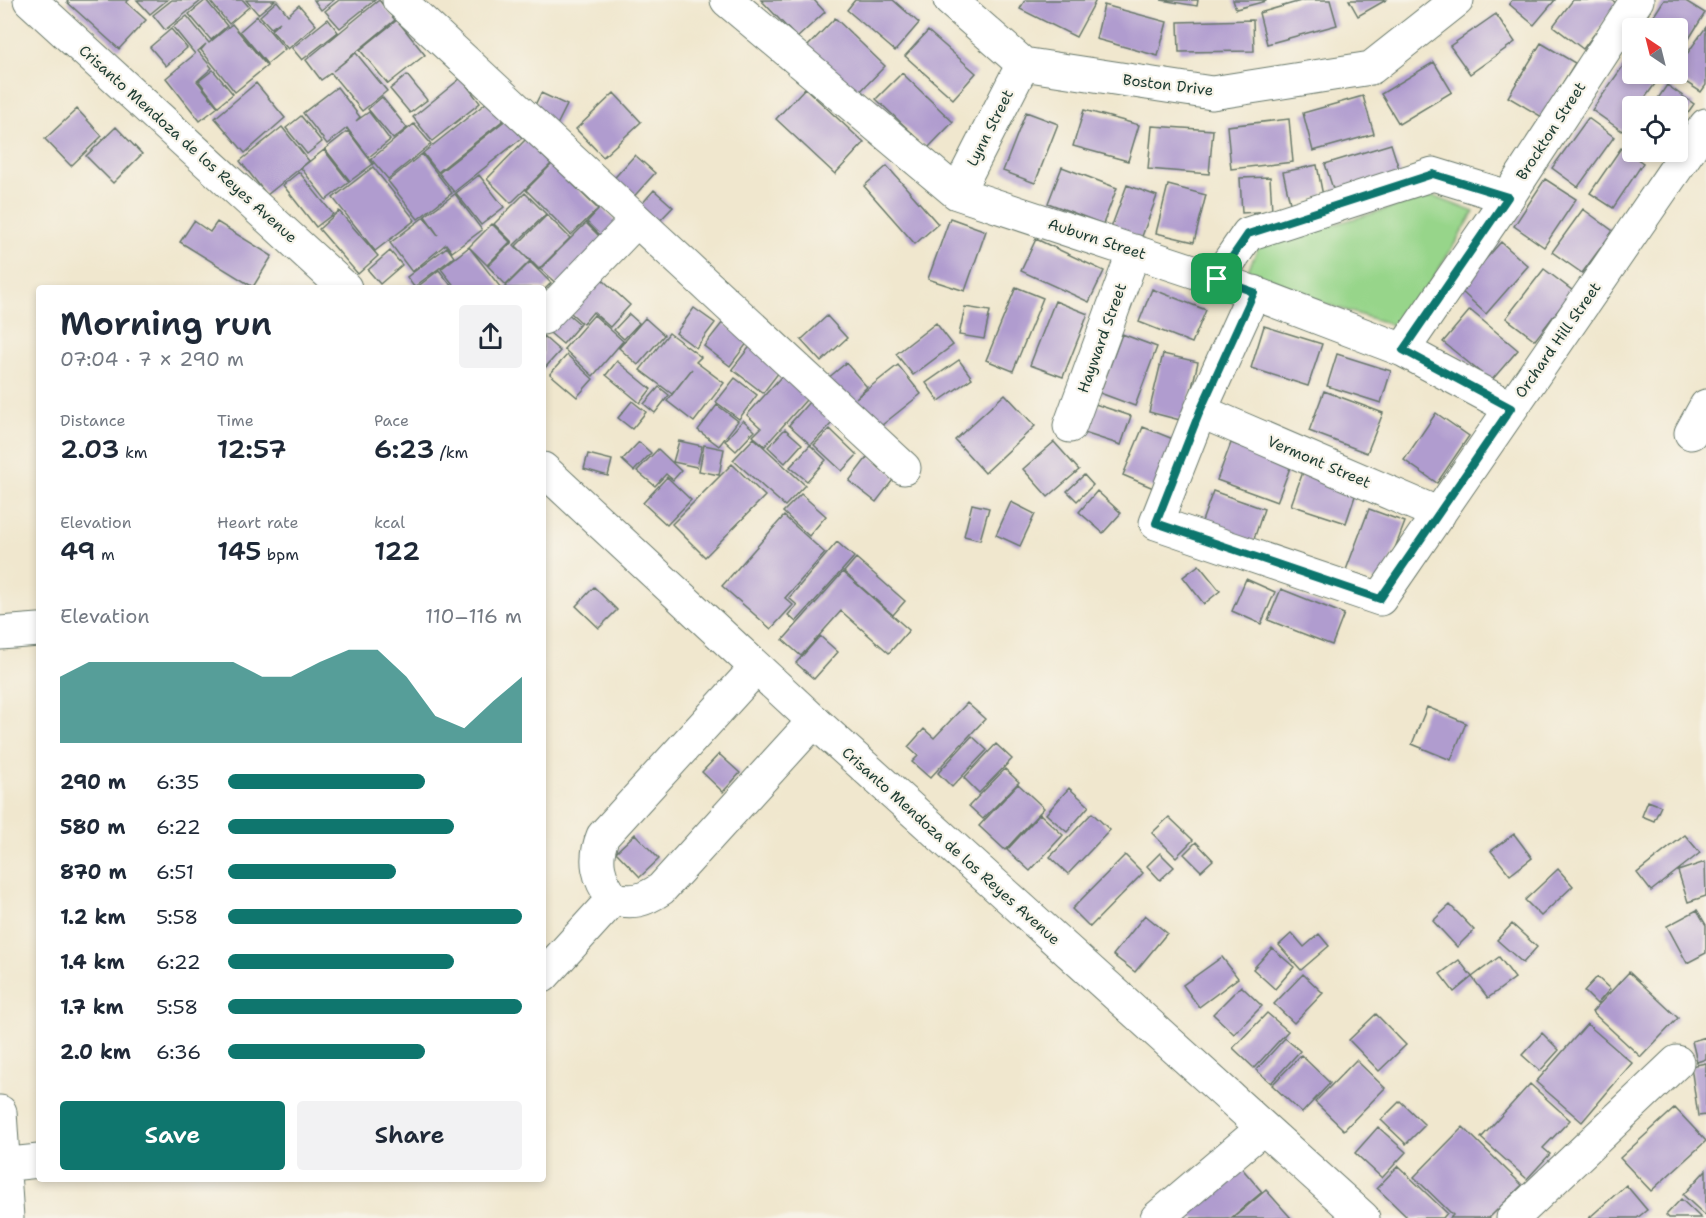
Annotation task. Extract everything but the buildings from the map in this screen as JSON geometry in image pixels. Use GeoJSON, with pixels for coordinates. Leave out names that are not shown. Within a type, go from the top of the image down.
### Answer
{"type":"FeatureCollection","features":[{"type":"Feature","properties":{"kind":"street","name":"Crisanto Mendoza de los Reyes Avenue"},"geometry":{"type":"LineString","coordinates":[[30,0],[342,285]]}},
{"type":"Feature","properties":{"kind":"street"},"geometry":{"type":"LineString","coordinates":[[399,0],[904,468]]}},
{"type":"Feature","properties":{"kind":"street","name":"Auburn Street"},"geometry":{"type":"LineString","coordinates":[[727,0],[957,193],[1254,292],[1403,350],[1511,408]]}},
{"type":"Feature","properties":{"kind":"street"},"geometry":{"type":"LineString","coordinates":[[950,0],[1023,64]]}},
{"type":"Feature","properties":{"kind":"street","name":"Boston Drive"},"geometry":{"type":"LineString","coordinates":[[1023,64],[1212,93],[1371,68],[1457,0]]}},
{"type":"Feature","properties":{"kind":"street","name":"Brockton Street"},"geometry":{"type":"LineString","coordinates":[[1403,350],[1508,197],[1637,0]]}},
{"type":"Feature","properties":{"kind":"street","name":"Lynn Street"},"geometry":{"type":"LineString","coordinates":[[957,193],[1023,64]]}},
{"type":"Feature","properties":{"kind":"street","name":"Orchard Hill Street"},"geometry":{"type":"LineString","coordinates":[[1254,292],[1200,411],[1156,523],[1380,599],[1706,125]]}},
{"type":"Feature","properties":{"kind":"street"},"geometry":{"type":"LineString","coordinates":[[1217,279],[1248,234],[1433,174],[1508,197]]}},
{"type":"Feature","properties":{"kind":"street"},"geometry":{"type":"LineString","coordinates":[[546,315],[636,222]]}},
{"type":"Feature","properties":{"kind":"street","name":"Hayward Street"},"geometry":{"type":"LineString","coordinates":[[1070,426],[1134,251]]}},
{"type":"Feature","properties":{"kind":"street","name":"Vermont Street"},"geometry":{"type":"LineString","coordinates":[[1200,411],[1438,514]]}},
{"type":"Feature","properties":{"kind":"street","name":"Crisanto Mendoza de los Reyes Avenue"},"geometry":{"type":"LineString","coordinates":[[546,472],[814,721],[1364,1218]]}},
{"type":"Feature","properties":{"kind":"street"},"geometry":{"type":"LineString","coordinates":[[0,633],[36,630]]}},
{"type":"Feature","properties":{"kind":"street"},"geometry":{"type":"LineString","coordinates":[[756,668],[603,836],[598,849],[598,872],[614,899],[632,903],[645,899],[661,889],[814,721]]}},
{"type":"Feature","properties":{"kind":"street"},"geometry":{"type":"LineString","coordinates":[[546,973],[614,899]]}},
{"type":"Feature","properties":{"kind":"street"},"geometry":{"type":"LineString","coordinates":[[1513,1218],[1677,1062]]}},
{"type":"Feature","properties":{"kind":"street"},"geometry":{"type":"LineString","coordinates":[[0,1112],[7,1218]]}},
{"type":"Feature","properties":{"kind":"street"},"geometry":{"type":"LineString","coordinates":[[1157,1218],[1263,1128]]}},
{"type":"Feature","properties":{"kind":"street"},"geometry":{"type":"LineString","coordinates":[[2,1164],[36,1161]]}},
{"type":"Feature","properties":{"kind":"green space"},"geometry":{"type":"Polygon","coordinates":[[[1433,196],[1474,212],[1403,328],[1244,279],[1259,246],[1433,196]]]}},
{"type":"Feature","properties":{"kind":"route"},"geometry":{"type":"LineString","coordinates":[[1433,174],[1508,197],[1403,350],[1511,408],[1380,599],[1156,523],[1200,411],[1254,292],[1217,279],[1248,234],[1433,174]]}}]}
